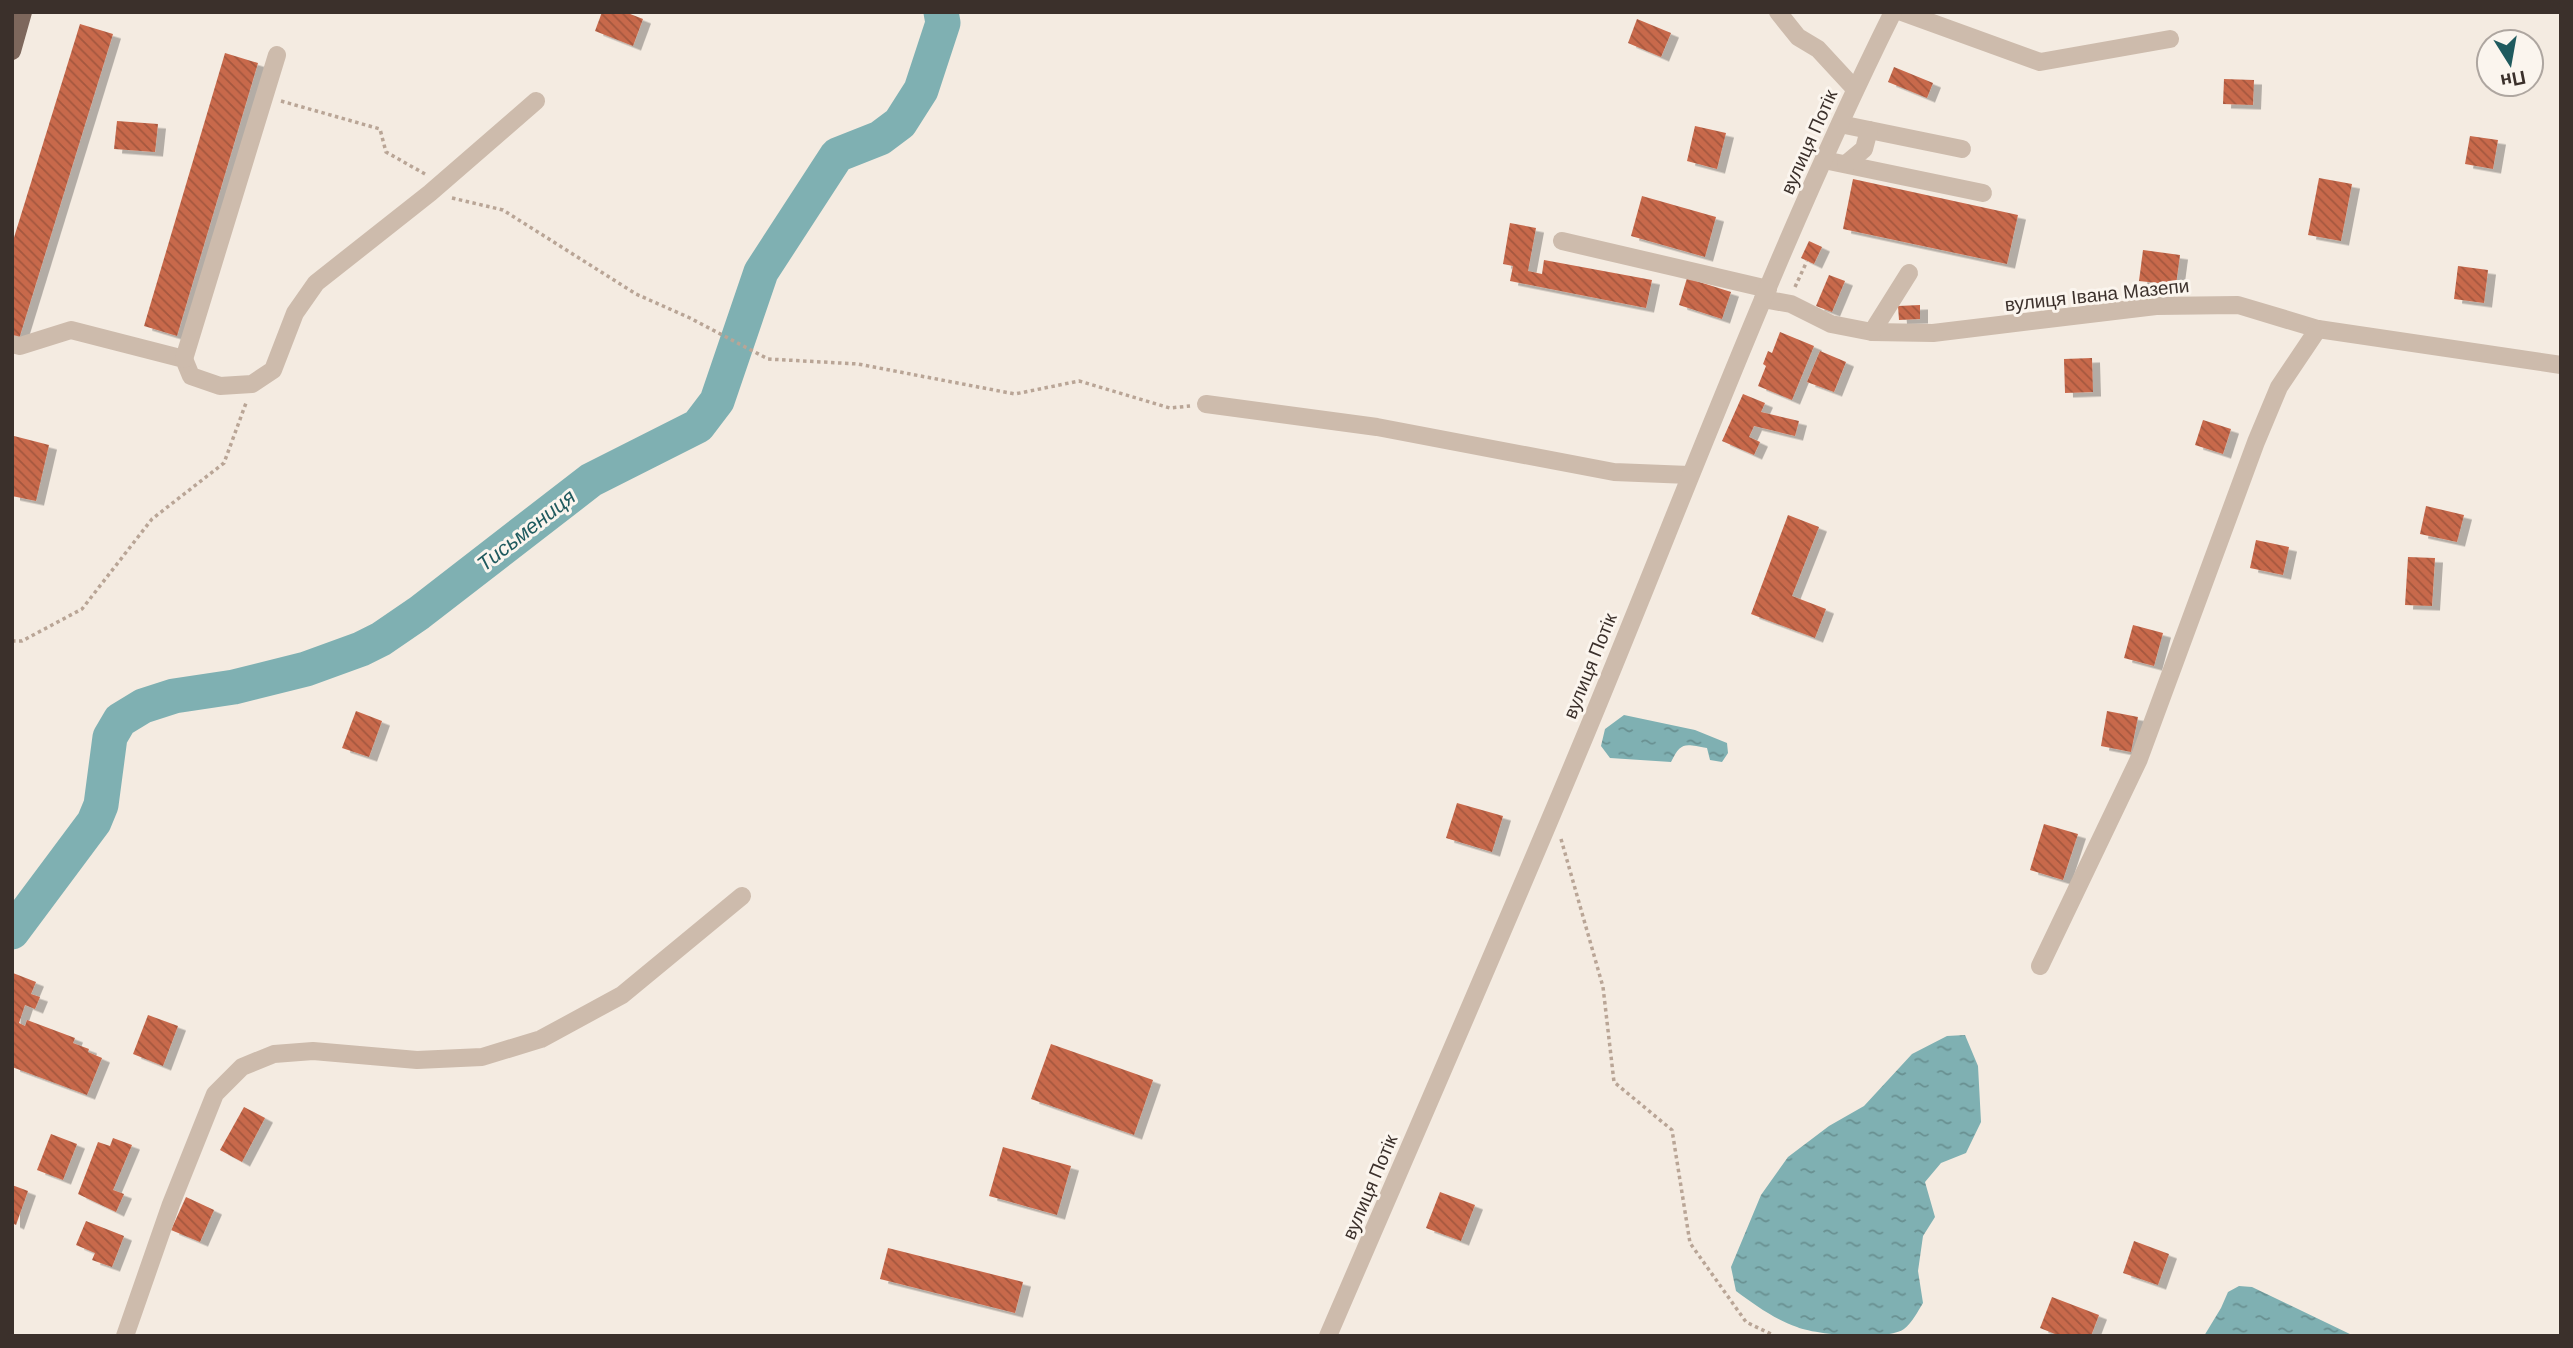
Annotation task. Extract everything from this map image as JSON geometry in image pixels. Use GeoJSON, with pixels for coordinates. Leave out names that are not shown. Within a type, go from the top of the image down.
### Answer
{"type":"FeatureCollection","features":[{"type":"Feature","properties":{"kind":"main road"},"geometry":{"type":"LineString","coordinates":[[12,51],[23,12]]}},
{"type":"Feature","properties":{"kind":"street"},"geometry":{"type":"LineString","coordinates":[[1778,12],[1798,37],[1818,49],[1855,89]]}},
{"type":"Feature","properties":{"kind":"street","name":"вулиця Потік"},"geometry":{"type":"LineString","coordinates":[[1328,1336],[1553,811],[1689,475],[1769,296],[1855,89],[1893,12]]}},
{"type":"Feature","properties":{"kind":"street"},"geometry":{"type":"LineString","coordinates":[[1902,12],[2040,62],[2170,39]]}},
{"type":"Feature","properties":{"kind":"street"},"geometry":{"type":"LineString","coordinates":[[277,55],[184,359],[191,376],[220,386],[253,384],[273,370],[295,313],[316,283],[430,192],[536,101]]}},
{"type":"Feature","properties":{"kind":"street"},"geometry":{"type":"LineString","coordinates":[[1840,124],[1962,149]]}},
{"type":"Feature","properties":{"kind":"street"},"geometry":{"type":"LineString","coordinates":[[1846,164],[1864,149],[1869,130]]}},
{"type":"Feature","properties":{"kind":"street"},"geometry":{"type":"LineString","coordinates":[[1824,160],[1983,193]]}},
{"type":"Feature","properties":{"kind":"street","name":"вулиця Івана Мазепи"},"geometry":{"type":"LineString","coordinates":[[1562,241],[1769,296],[1831,324],[1872,332],[1933,333],[2156,306],[2238,305],[2318,329],[2561,365]]}},
{"type":"Feature","properties":{"kind":"street"},"geometry":{"type":"LineString","coordinates":[[1872,332],[1909,273]]}},
{"type":"Feature","properties":{"kind":"street"},"geometry":{"type":"LineString","coordinates":[[2040,966],[2139,759],[2251,455],[2279,387],[2318,329]]}},
{"type":"Feature","properties":{"kind":"street"},"geometry":{"type":"LineString","coordinates":[[12,344],[20,346],[71,330],[184,359]]}},
{"type":"Feature","properties":{"kind":"street"},"geometry":{"type":"LineString","coordinates":[[1206,404],[1377,427],[1614,472],[1689,475]]}},
{"type":"Feature","properties":{"kind":"street"},"geometry":{"type":"LineString","coordinates":[[125,1336],[171,1204],[215,1094],[242,1066],[274,1054],[313,1051],[417,1060],[482,1057],[541,1039],[622,995],[742,896]]}},
{"type":"Feature","properties":{"kind":"path"},"geometry":{"type":"LineString","coordinates":[[264,97],[380,129],[386,152],[425,173],[430,192],[503,210],[636,294],[690,318],[768,359],[858,364],[1015,394],[1079,381],[1170,408],[1206,404]]}},
{"type":"Feature","properties":{"kind":"path"},"geometry":{"type":"LineString","coordinates":[[1769,296],[1794,289],[1807,261]]}},
{"type":"Feature","properties":{"kind":"path"},"geometry":{"type":"LineString","coordinates":[[12,641],[22,641],[82,609],[152,519],[224,463],[253,384]]}},
{"type":"Feature","properties":{"kind":"path"},"geometry":{"type":"LineString","coordinates":[[1553,811],[1603,987],[1614,1082],[1672,1130],[1690,1243],[1746,1322],[1775,1336]]}},
{"type":"Feature","properties":{"kind":"water"},"geometry":{"type":"Polygon","coordinates":[[[1624,715],[1695,730],[1727,743],[1728,753],[1722,762],[1710,760],[1707,748],[1689,745],[1681,747],[1671,762],[1610,758],[1601,746],[1605,729],[1624,715]]]}},
{"type":"Feature","properties":{"kind":"water"},"geometry":{"type":"Polygon","coordinates":[[[1965,1035],[1978,1066],[1981,1122],[1966,1153],[1941,1163],[1925,1182],[1935,1217],[1923,1236],[1918,1271],[1923,1303],[1910,1324],[1896,1333],[1868,1336],[1806,1330],[1780,1320],[1736,1291],[1731,1267],[1761,1195],[1788,1157],[1829,1126],[1864,1106],[1912,1054],[1947,1036],[1965,1035]]]}},
{"type":"Feature","properties":{"kind":"water"},"geometry":{"type":"Polygon","coordinates":[[[2239,1286],[2252,1287],[2354,1336],[2204,1336],[2228,1292],[2239,1286]]]}},
{"type":"Feature","properties":{"kind":"building"},"geometry":{"type":"Polygon","coordinates":[[[602,12],[625,12],[643,19],[633,46],[595,31],[602,12]]]}},
{"type":"Feature","properties":{"kind":"building"},"geometry":{"type":"Polygon","coordinates":[[[1637,19],[1671,33],[1661,57],[1628,43],[1637,19]]]}},
{"type":"Feature","properties":{"kind":"building"},"geometry":{"type":"Polygon","coordinates":[[[80,24],[113,34],[19,339],[12,337],[12,244],[80,24]]]}},
{"type":"Feature","properties":{"kind":"building"},"geometry":{"type":"Polygon","coordinates":[[[225,53],[258,63],[177,336],[144,326],[225,53]]]}},
{"type":"Feature","properties":{"kind":"building"},"geometry":{"type":"Polygon","coordinates":[[[1894,67],[1933,83],[1927,98],[1888,82],[1894,67]]]}},
{"type":"Feature","properties":{"kind":"building"},"geometry":{"type":"Polygon","coordinates":[[[2224,79],[2254,80],[2253,105],[2223,104],[2224,79]]]}},
{"type":"Feature","properties":{"kind":"building"},"geometry":{"type":"Polygon","coordinates":[[[117,121],[158,124],[155,152],[114,149],[117,121]]]}},
{"type":"Feature","properties":{"kind":"building"},"geometry":{"type":"Polygon","coordinates":[[[1695,126],[1726,133],[1717,169],[1687,161],[1695,126]]]}},
{"type":"Feature","properties":{"kind":"building"},"geometry":{"type":"Polygon","coordinates":[[[2470,136],[2498,140],[2493,169],[2465,164],[2470,136]]]}},
{"type":"Feature","properties":{"kind":"building"},"geometry":{"type":"Polygon","coordinates":[[[2319,178],[2352,184],[2341,241],[2308,235],[2319,178]]]}},
{"type":"Feature","properties":{"kind":"building"},"geometry":{"type":"Polygon","coordinates":[[[1853,179],[2018,215],[2007,264],[1843,229],[1853,179]]]}},
{"type":"Feature","properties":{"kind":"building"},"geometry":{"type":"Polygon","coordinates":[[[1642,196],[1716,217],[1705,257],[1631,236],[1642,196]]]}},
{"type":"Feature","properties":{"kind":"building"},"geometry":{"type":"Polygon","coordinates":[[[1510,223],[1536,228],[1528,271],[1542,274],[1544,260],[1652,280],[1646,308],[1510,281],[1513,266],[1503,264],[1510,223]]]}},
{"type":"Feature","properties":{"kind":"building"},"geometry":{"type":"Polygon","coordinates":[[[1809,241],[1822,247],[1814,264],[1801,258],[1809,241]]]}},
{"type":"Feature","properties":{"kind":"building"},"geometry":{"type":"Polygon","coordinates":[[[2143,250],[2180,255],[2176,285],[2139,281],[2143,250]]]}},
{"type":"Feature","properties":{"kind":"building"},"geometry":{"type":"Polygon","coordinates":[[[2458,266],[2488,270],[2484,303],[2454,299],[2458,266]]]}},
{"type":"Feature","properties":{"kind":"building"},"geometry":{"type":"Polygon","coordinates":[[[1829,275],[1845,281],[1832,312],[1816,306],[1829,275]]]}},
{"type":"Feature","properties":{"kind":"building"},"geometry":{"type":"Polygon","coordinates":[[[1687,278],[1731,292],[1722,319],[1679,305],[1687,278]]]}},
{"type":"Feature","properties":{"kind":"building"},"geometry":{"type":"Polygon","coordinates":[[[1920,305],[1920,319],[1899,320],[1898,306],[1920,305]]]}},
{"type":"Feature","properties":{"kind":"building"},"geometry":{"type":"Polygon","coordinates":[[[1780,332],[1814,346],[1792,400],[1758,386],[1766,366],[1763,364],[1768,351],[1772,353],[1780,332]]]}},
{"type":"Feature","properties":{"kind":"building"},"geometry":{"type":"Polygon","coordinates":[[[1820,351],[1846,362],[1834,392],[1807,382],[1820,351]]]}},
{"type":"Feature","properties":{"kind":"building"},"geometry":{"type":"Polygon","coordinates":[[[2092,358],[2093,392],[2065,393],[2064,359],[2092,358]]]}},
{"type":"Feature","properties":{"kind":"building"},"geometry":{"type":"Polygon","coordinates":[[[1743,394],[1765,403],[1761,412],[1799,421],[1795,436],[1754,426],[1749,437],[1760,442],[1754,455],[1722,441],[1743,394]]]}},
{"type":"Feature","properties":{"kind":"building"},"geometry":{"type":"Polygon","coordinates":[[[2203,420],[2231,429],[2223,454],[2195,445],[2203,420]]]}},
{"type":"Feature","properties":{"kind":"building"},"geometry":{"type":"Polygon","coordinates":[[[14,436],[49,445],[36,501],[12,496],[14,436]]]}},
{"type":"Feature","properties":{"kind":"building"},"geometry":{"type":"Polygon","coordinates":[[[2426,506],[2464,515],[2457,542],[2420,534],[2426,506]]]}},
{"type":"Feature","properties":{"kind":"building"},"geometry":{"type":"Polygon","coordinates":[[[1788,515],[1819,527],[1792,596],[1826,609],[1815,638],[1751,614],[1788,515]]]}},
{"type":"Feature","properties":{"kind":"building"},"geometry":{"type":"Polygon","coordinates":[[[2256,540],[2289,547],[2283,575],[2250,568],[2256,540]]]}},
{"type":"Feature","properties":{"kind":"building"},"geometry":{"type":"Polygon","coordinates":[[[2408,557],[2435,558],[2432,606],[2405,605],[2408,557]]]}},
{"type":"Feature","properties":{"kind":"building"},"geometry":{"type":"Polygon","coordinates":[[[2133,625],[2163,633],[2154,666],[2124,658],[2133,625]]]}},
{"type":"Feature","properties":{"kind":"building"},"geometry":{"type":"Polygon","coordinates":[[[356,711],[382,721],[369,757],[342,748],[356,711]]]}},
{"type":"Feature","properties":{"kind":"building"},"geometry":{"type":"Polygon","coordinates":[[[2107,711],[2138,717],[2131,752],[2101,746],[2107,711]]]}},
{"type":"Feature","properties":{"kind":"building"},"geometry":{"type":"Polygon","coordinates":[[[1457,803],[1503,816],[1492,852],[1446,838],[1457,803]]]}},
{"type":"Feature","properties":{"kind":"building"},"geometry":{"type":"Polygon","coordinates":[[[2044,824],[2078,834],[2063,880],[2030,870],[2044,824]]]}},
{"type":"Feature","properties":{"kind":"building"},"geometry":{"type":"Polygon","coordinates":[[[13,973],[36,982],[31,994],[40,997],[35,1009],[25,1005],[19,1023],[25,1026],[27,1020],[75,1038],[73,1043],[102,1058],[87,1095],[12,1067],[13,973]]]}},
{"type":"Feature","properties":{"kind":"building"},"geometry":{"type":"Polygon","coordinates":[[[148,1015],[178,1026],[163,1066],[133,1054],[148,1015]]]}},
{"type":"Feature","properties":{"kind":"building"},"geometry":{"type":"Polygon","coordinates":[[[1051,1044],[1153,1080],[1134,1135],[1031,1099],[1051,1044]]]}},
{"type":"Feature","properties":{"kind":"building"},"geometry":{"type":"Polygon","coordinates":[[[244,1107],[265,1118],[242,1162],[220,1150],[244,1107]]]}},
{"type":"Feature","properties":{"kind":"building"},"geometry":{"type":"Polygon","coordinates":[[[51,1134],[77,1144],[63,1180],[37,1170],[51,1134]]]}},
{"type":"Feature","properties":{"kind":"building"},"geometry":{"type":"Polygon","coordinates":[[[113,1138],[132,1145],[113,1190],[124,1194],[116,1212],[78,1194],[98,1142],[110,1146],[113,1138]]]}},
{"type":"Feature","properties":{"kind":"building"},"geometry":{"type":"Polygon","coordinates":[[[1003,1147],[1071,1166],[1057,1215],[989,1196],[1003,1147]]]}},
{"type":"Feature","properties":{"kind":"building"},"geometry":{"type":"Polygon","coordinates":[[[12,1185],[28,1191],[16,1225],[12,1223],[12,1185]]]}},
{"type":"Feature","properties":{"kind":"building"},"geometry":{"type":"Polygon","coordinates":[[[1440,1192],[1475,1205],[1461,1241],[1426,1228],[1440,1192]]]}},
{"type":"Feature","properties":{"kind":"building"},"geometry":{"type":"Polygon","coordinates":[[[186,1197],[214,1210],[200,1242],[171,1230],[186,1197]]]}},
{"type":"Feature","properties":{"kind":"building"},"geometry":{"type":"Polygon","coordinates":[[[86,1221],[124,1236],[112,1267],[92,1260],[95,1253],[76,1245],[86,1221]]]}},
{"type":"Feature","properties":{"kind":"building"},"geometry":{"type":"Polygon","coordinates":[[[2134,1241],[2169,1254],[2158,1285],[2123,1273],[2134,1241]]]}},
{"type":"Feature","properties":{"kind":"building"},"geometry":{"type":"Polygon","coordinates":[[[888,1248],[1023,1282],[1015,1313],[880,1279],[888,1248]]]}},
{"type":"Feature","properties":{"kind":"building"},"geometry":{"type":"Polygon","coordinates":[[[2052,1297],[2099,1315],[2091,1336],[2060,1336],[2040,1328],[2052,1297]]]}},
{"type":"Feature","properties":{"kind":"waterway","name":"Тисьмениця"},"geometry":{"type":"LineString","coordinates":[[12,932],[94,822],[101,805],[110,737],[120,720],[143,706],[174,696],[234,687],[306,669],[381,639],[419,613],[591,480],[698,426],[717,401],[761,272],[837,155],[880,138],[900,123],[921,90],[943,23],[941,12]]}}]}
